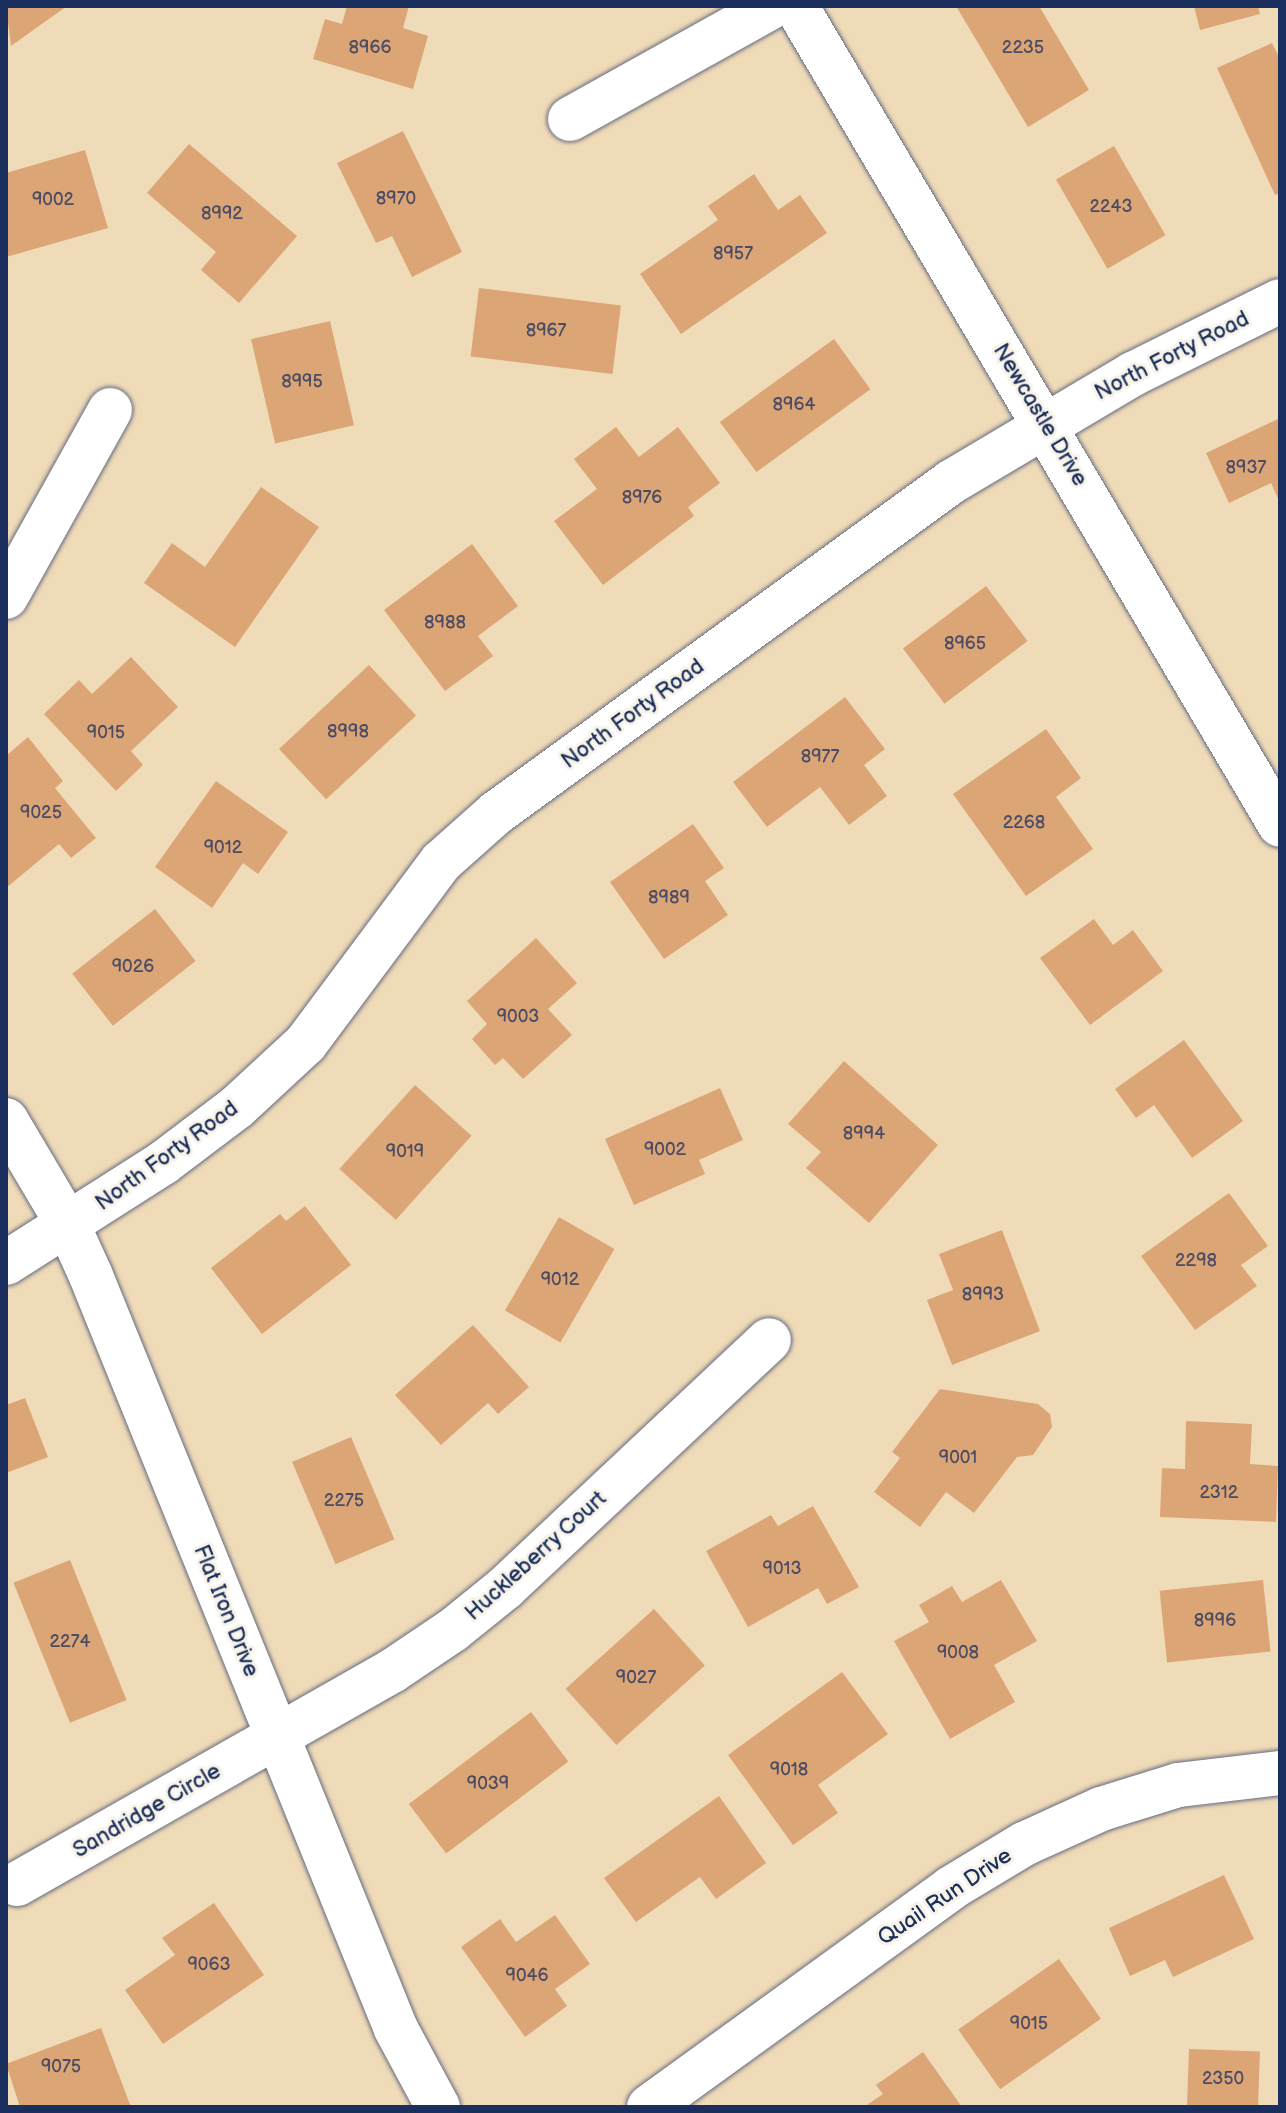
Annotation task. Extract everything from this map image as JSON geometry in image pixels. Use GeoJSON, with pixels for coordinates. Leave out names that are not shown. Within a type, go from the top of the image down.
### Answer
{"type":"FeatureCollection","features":[{"type":"Feature","properties":{"kind":"street"},"geometry":{"type":"LineString","coordinates":[[570,119],[773,6]]}},
{"type":"Feature","properties":{"kind":"street","name":"Newcastle Drive"},"geometry":{"type":"LineString","coordinates":[[796,6],[1280,825]]}},
{"type":"Feature","properties":{"kind":"street","name":"North Forty Road"},"geometry":{"type":"LineString","coordinates":[[6,1263],[68,1225],[237,1107],[306,1043],[441,862],[496,813],[951,482],[1045,424],[1280,301]]}},
{"type":"Feature","properties":{"kind":"street"},"geometry":{"type":"LineString","coordinates":[[6,597],[110,410]]}},
{"type":"Feature","properties":{"kind":"street","name":"Flat Iron Drive"},"geometry":{"type":"LineString","coordinates":[[6,1120],[68,1225],[396,2029],[438,2107]]}},
{"type":"Feature","properties":{"kind":"street","name":"Huckleberry Court"},"geometry":{"type":"LineString","coordinates":[[277,1736],[453,1630],[505,1588],[769,1340]]}},
{"type":"Feature","properties":{"kind":"street","name":"Sandridge Circle"},"geometry":{"type":"LineString","coordinates":[[17,1884],[277,1736]]}},
{"type":"Feature","properties":{"kind":"street","name":"Quail Run Drive"},"geometry":{"type":"LineString","coordinates":[[649,2107],[951,1888],[1024,1844],[1101,1809],[1178,1785],[1280,1773]]}},
{"type":"Feature","properties":{"kind":"building"},"geometry":{"type":"Polygon","coordinates":[[[6,6],[67,6],[11,46],[6,6]]]}},
{"type":"Feature","properties":{"kind":"building"},"geometry":{"type":"Polygon","coordinates":[[[347,6],[409,6],[403,28],[428,36],[413,89],[313,59],[325,19],[342,24],[347,6]]]}},
{"type":"Feature","properties":{"kind":"building"},"geometry":{"type":"Polygon","coordinates":[[[956,6],[1039,6],[1089,90],[1028,127],[956,6]]]}},
{"type":"Feature","properties":{"kind":"building"},"geometry":{"type":"Polygon","coordinates":[[[1194,6],[1258,6],[1260,14],[1200,30],[1194,6]]]}},
{"type":"Feature","properties":{"kind":"building"},"geometry":{"type":"Polygon","coordinates":[[[1272,43],[1280,59],[1280,193],[1275,195],[1217,68],[1272,43]]]}},
{"type":"Feature","properties":{"kind":"building"},"geometry":{"type":"Polygon","coordinates":[[[403,131],[462,252],[412,277],[392,236],[376,243],[337,163],[403,131]]]}},
{"type":"Feature","properties":{"kind":"building"},"geometry":{"type":"Polygon","coordinates":[[[189,144],[297,236],[239,303],[201,270],[216,252],[147,193],[189,144]]]}},
{"type":"Feature","properties":{"kind":"building"},"geometry":{"type":"Polygon","coordinates":[[[1114,146],[1166,235],[1107,269],[1056,180],[1114,146]]]}},
{"type":"Feature","properties":{"kind":"building"},"geometry":{"type":"Polygon","coordinates":[[[85,150],[108,228],[6,257],[6,173],[85,150]]]}},
{"type":"Feature","properties":{"kind":"building"},"geometry":{"type":"Polygon","coordinates":[[[754,174],[778,210],[800,195],[827,233],[681,334],[640,274],[718,220],[708,206],[754,174]]]}},
{"type":"Feature","properties":{"kind":"building"},"geometry":{"type":"Polygon","coordinates":[[[479,288],[621,305],[613,374],[471,356],[479,288]]]}},
{"type":"Feature","properties":{"kind":"building"},"geometry":{"type":"Polygon","coordinates":[[[330,321],[354,425],[275,443],[251,339],[330,321]]]}},
{"type":"Feature","properties":{"kind":"building"},"geometry":{"type":"Polygon","coordinates":[[[834,339],[870,389],[756,472],[720,422],[834,339]]]}},
{"type":"Feature","properties":{"kind":"building"},"geometry":{"type":"Polygon","coordinates":[[[1280,418],[1280,503],[1271,483],[1229,503],[1206,453],[1280,418]]]}},
{"type":"Feature","properties":{"kind":"building"},"geometry":{"type":"Polygon","coordinates":[[[616,427],[639,457],[678,427],[720,483],[688,507],[694,516],[603,585],[554,521],[597,489],[574,459],[616,427]]]}},
{"type":"Feature","properties":{"kind":"building"},"geometry":{"type":"Polygon","coordinates":[[[261,487],[319,527],[235,647],[144,583],[172,543],[205,567],[261,487]]]}},
{"type":"Feature","properties":{"kind":"building"},"geometry":{"type":"Polygon","coordinates":[[[472,544],[518,606],[478,636],[493,656],[445,691],[384,610],[472,544]]]}},
{"type":"Feature","properties":{"kind":"building"},"geometry":{"type":"Polygon","coordinates":[[[986,586],[1028,641],[944,704],[903,649],[986,586]]]}},
{"type":"Feature","properties":{"kind":"building"},"geometry":{"type":"Polygon","coordinates":[[[131,657],[178,707],[131,751],[143,765],[116,791],[44,714],[79,680],[92,694],[131,657]]]}},
{"type":"Feature","properties":{"kind":"building"},"geometry":{"type":"Polygon","coordinates":[[[369,665],[416,715],[326,799],[279,749],[369,665]]]}},
{"type":"Feature","properties":{"kind":"building"},"geometry":{"type":"Polygon","coordinates":[[[845,697],[885,749],[864,765],[887,796],[849,825],[820,787],[767,827],[733,782],[845,697]]]}},
{"type":"Feature","properties":{"kind":"building"},"geometry":{"type":"Polygon","coordinates":[[[1046,729],[1081,778],[1056,797],[1093,849],[1026,896],[953,794],[1046,729]]]}},
{"type":"Feature","properties":{"kind":"building"},"geometry":{"type":"Polygon","coordinates":[[[28,737],[63,781],[55,788],[96,838],[71,858],[59,844],[6,888],[6,756],[28,737]]]}},
{"type":"Feature","properties":{"kind":"building"},"geometry":{"type":"Polygon","coordinates":[[[216,781],[288,832],[258,874],[243,863],[212,908],[155,867],[216,781]]]}},
{"type":"Feature","properties":{"kind":"building"},"geometry":{"type":"Polygon","coordinates":[[[693,824],[724,868],[705,881],[728,915],[664,959],[610,882],[693,824]]]}},
{"type":"Feature","properties":{"kind":"building"},"geometry":{"type":"Polygon","coordinates":[[[155,909],[196,961],[113,1026],[72,974],[155,909]]]}},
{"type":"Feature","properties":{"kind":"building"},"geometry":{"type":"Polygon","coordinates":[[[1094,919],[1113,945],[1133,930],[1163,971],[1090,1025],[1040,958],[1094,919]]]}},
{"type":"Feature","properties":{"kind":"building"},"geometry":{"type":"Polygon","coordinates":[[[536,938],[577,983],[548,1009],[572,1035],[523,1079],[503,1058],[495,1065],[472,1039],[487,1024],[467,1001],[536,938]]]}},
{"type":"Feature","properties":{"kind":"building"},"geometry":{"type":"Polygon","coordinates":[[[1184,1040],[1243,1121],[1192,1158],[1154,1105],[1136,1118],[1115,1089],[1184,1040]]]}},
{"type":"Feature","properties":{"kind":"building"},"geometry":{"type":"Polygon","coordinates":[[[844,1061],[938,1145],[869,1223],[806,1168],[821,1152],[788,1124],[844,1061]]]}},
{"type":"Feature","properties":{"kind":"building"},"geometry":{"type":"Polygon","coordinates":[[[415,1085],[471,1136],[396,1220],[339,1169],[415,1085]]]}},
{"type":"Feature","properties":{"kind":"building"},"geometry":{"type":"Polygon","coordinates":[[[720,1088],[743,1140],[699,1160],[705,1174],[634,1205],[605,1139],[720,1088]]]}},
{"type":"Feature","properties":{"kind":"building"},"geometry":{"type":"Polygon","coordinates":[[[1229,1193],[1268,1246],[1241,1265],[1257,1286],[1195,1330],[1141,1256],[1229,1193]]]}},
{"type":"Feature","properties":{"kind":"building"},"geometry":{"type":"Polygon","coordinates":[[[305,1206],[351,1265],[262,1334],[211,1268],[280,1214],[286,1221],[305,1206]]]}},
{"type":"Feature","properties":{"kind":"building"},"geometry":{"type":"Polygon","coordinates":[[[559,1217],[614,1249],[560,1343],[505,1311],[559,1217]]]}},
{"type":"Feature","properties":{"kind":"building"},"geometry":{"type":"Polygon","coordinates":[[[1002,1230],[1040,1331],[952,1365],[927,1300],[953,1290],[939,1254],[1002,1230]]]}},
{"type":"Feature","properties":{"kind":"building"},"geometry":{"type":"Polygon","coordinates":[[[473,1325],[529,1387],[498,1414],[488,1403],[441,1445],[395,1395],[473,1325]]]}},
{"type":"Feature","properties":{"kind":"building"},"geometry":{"type":"Polygon","coordinates":[[[940,1389],[1038,1404],[1050,1414],[1052,1427],[1033,1455],[1017,1457],[974,1513],[946,1492],[920,1527],[874,1492],[900,1458],[892,1452],[940,1389]]]}},
{"type":"Feature","properties":{"kind":"building"},"geometry":{"type":"Polygon","coordinates":[[[25,1398],[48,1457],[6,1473],[6,1405],[25,1398]]]}},
{"type":"Feature","properties":{"kind":"building"},"geometry":{"type":"Polygon","coordinates":[[[1186,1421],[1252,1424],[1250,1464],[1278,1466],[1276,1522],[1160,1517],[1162,1468],[1185,1469],[1186,1421]]]}},
{"type":"Feature","properties":{"kind":"building"},"geometry":{"type":"Polygon","coordinates":[[[351,1437],[394,1539],[335,1564],[292,1462],[351,1437]]]}},
{"type":"Feature","properties":{"kind":"building"},"geometry":{"type":"Polygon","coordinates":[[[813,1506],[859,1587],[827,1604],[818,1588],[748,1627],[706,1551],[771,1515],[778,1526],[813,1506]]]}},
{"type":"Feature","properties":{"kind":"building"},"geometry":{"type":"Polygon","coordinates":[[[70,1560],[127,1700],[70,1723],[13,1583],[70,1560]]]}},
{"type":"Feature","properties":{"kind":"building"},"geometry":{"type":"Polygon","coordinates":[[[1001,1580],[1037,1641],[994,1665],[1015,1702],[950,1739],[894,1641],[929,1622],[919,1605],[952,1586],[962,1602],[1001,1580]]]}},
{"type":"Feature","properties":{"kind":"building"},"geometry":{"type":"Polygon","coordinates":[[[1263,1580],[1271,1652],[1167,1662],[1160,1591],[1263,1580]]]}},
{"type":"Feature","properties":{"kind":"building"},"geometry":{"type":"Polygon","coordinates":[[[654,1609],[705,1665],[616,1745],[566,1689],[654,1609]]]}},
{"type":"Feature","properties":{"kind":"building"},"geometry":{"type":"Polygon","coordinates":[[[842,1672],[888,1734],[818,1785],[838,1813],[793,1845],[728,1755],[842,1672]]]}},
{"type":"Feature","properties":{"kind":"building"},"geometry":{"type":"Polygon","coordinates":[[[531,1712],[568,1762],[446,1854],[409,1804],[531,1712]]]}},
{"type":"Feature","properties":{"kind":"building"},"geometry":{"type":"Polygon","coordinates":[[[719,1796],[766,1863],[716,1899],[700,1877],[636,1922],[604,1878],[719,1796]]]}},
{"type":"Feature","properties":{"kind":"building"},"geometry":{"type":"Polygon","coordinates":[[[1224,1875],[1254,1939],[1173,1977],[1165,1960],[1130,1976],[1109,1928],[1224,1875]]]}},
{"type":"Feature","properties":{"kind":"building"},"geometry":{"type":"Polygon","coordinates":[[[214,1903],[264,1975],[163,2044],[125,1990],[175,1955],[162,1938],[214,1903]]]}},
{"type":"Feature","properties":{"kind":"building"},"geometry":{"type":"Polygon","coordinates":[[[555,1915],[590,1964],[555,1989],[567,2006],[525,2037],[461,1947],[500,1919],[516,1942],[555,1915]]]}},
{"type":"Feature","properties":{"kind":"building"},"geometry":{"type":"Polygon","coordinates":[[[1059,1959],[1101,2019],[1000,2089],[958,2030],[1059,1959]]]}},
{"type":"Feature","properties":{"kind":"building"},"geometry":{"type":"Polygon","coordinates":[[[101,2028],[131,2107],[20,2107],[6,2064],[101,2028]]]}},
{"type":"Feature","properties":{"kind":"building"},"geometry":{"type":"Polygon","coordinates":[[[1189,2049],[1260,2051],[1258,2107],[1187,2107],[1189,2049]]]}},
{"type":"Feature","properties":{"kind":"building"},"geometry":{"type":"Polygon","coordinates":[[[923,2052],[962,2107],[864,2107],[883,2094],[876,2085],[923,2052]]]}}]}
